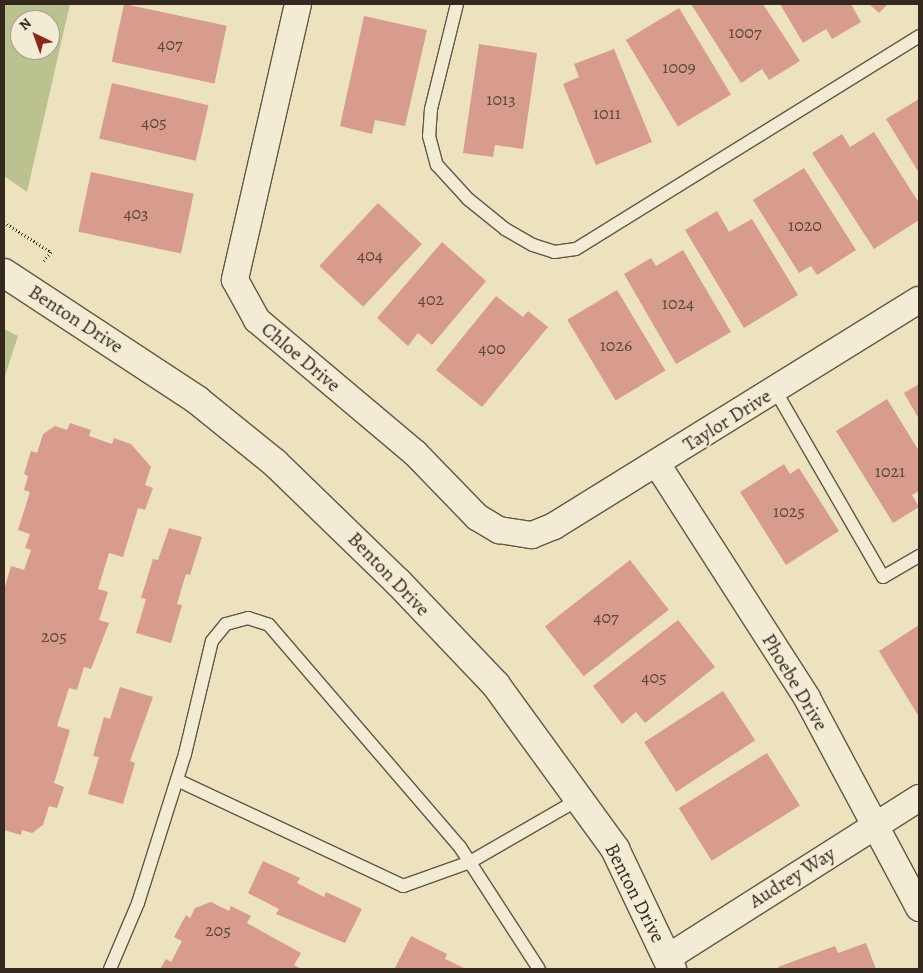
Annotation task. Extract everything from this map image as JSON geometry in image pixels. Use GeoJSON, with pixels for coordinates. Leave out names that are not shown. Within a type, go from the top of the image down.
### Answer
{"type":"FeatureCollection","features":[{"type":"Feature","properties":{"kind":"street","name":"Chloe Drive"},"geometry":{"type":"LineString","coordinates":[[298,4],[235,280],[257,320],[415,453],[477,517],[499,530],[532,535]]}},
{"type":"Feature","properties":{"kind":"street","name":"Benton Drive"},"geometry":{"type":"LineString","coordinates":[[4,273],[197,400],[276,463],[338,522],[496,685],[615,849],[670,964]]}},
{"type":"Feature","properties":{"kind":"street","name":"Taylor Drive"},"geometry":{"type":"LineString","coordinates":[[532,535],[584,510],[919,300]]}},
{"type":"Feature","properties":{"kind":"street","name":"Phoebe Drive"},"geometry":{"type":"LineString","coordinates":[[657,464],[807,698],[919,908]]}},
{"type":"Feature","properties":{"kind":"street","name":"Audrey Way"},"geometry":{"type":"LineString","coordinates":[[670,964],[875,825],[919,798]]}},
{"type":"Feature","properties":{"kind":"lane"},"geometry":{"type":"LineString","coordinates":[[457,4],[431,109],[428,136],[436,165],[468,199],[505,229],[533,245],[554,252],[576,248],[919,36]]}},
{"type":"Feature","properties":{"kind":"lane"},"geometry":{"type":"LineString","coordinates":[[775,390],[884,577],[919,556]]}},
{"type":"Feature","properties":{"kind":"lane"},"geometry":{"type":"LineString","coordinates":[[110,969],[138,902],[177,780],[212,641],[226,624],[237,619],[259,620],[269,625],[470,862],[539,969]]}},
{"type":"Feature","properties":{"kind":"lane"},"geometry":{"type":"LineString","coordinates":[[177,780],[403,886],[470,862],[580,800]]}},
{"type":"Feature","properties":{"kind":"green space"},"geometry":{"type":"Polygon","coordinates":[[[4,4],[70,4],[60,48],[60,10],[10,10],[10,60],[57,60],[27,192],[4,176],[4,4]]]}},
{"type":"Feature","properties":{"kind":"green space"},"geometry":{"type":"Polygon","coordinates":[[[4,329],[18,336],[4,379],[4,329]]]}},
{"type":"Feature","properties":{"kind":"building"},"geometry":{"type":"Polygon","coordinates":[[[124,4],[227,26],[214,84],[112,62],[124,4]]]}},
{"type":"Feature","properties":{"kind":"building"},"geometry":{"type":"Polygon","coordinates":[[[691,4],[763,4],[800,61],[769,80],[762,69],[741,83],[691,4]]]}},
{"type":"Feature","properties":{"kind":"building"},"geometry":{"type":"Polygon","coordinates":[[[780,4],[851,4],[861,22],[832,39],[826,29],[803,43],[780,4]]]}},
{"type":"Feature","properties":{"kind":"building"},"geometry":{"type":"Polygon","coordinates":[[[869,4],[888,4],[879,13],[869,4]]]}},
{"type":"Feature","properties":{"kind":"building"},"geometry":{"type":"Polygon","coordinates":[[[679,8],[731,95],[678,127],[626,40],[679,8]]]}},
{"type":"Feature","properties":{"kind":"building"},"geometry":{"type":"Polygon","coordinates":[[[364,16],[427,30],[405,126],[375,120],[372,134],[340,126],[364,16]]]}},
{"type":"Feature","properties":{"kind":"building"},"geometry":{"type":"Polygon","coordinates":[[[479,44],[537,53],[523,149],[495,145],[493,157],[463,153],[479,44]]]}},
{"type":"Feature","properties":{"kind":"building"},"geometry":{"type":"Polygon","coordinates":[[[614,49],[652,142],[596,165],[563,84],[579,77],[574,64],[614,49]]]}},
{"type":"Feature","properties":{"kind":"building"},"geometry":{"type":"Polygon","coordinates":[[[112,83],[208,105],[196,161],[99,139],[112,83]]]}},
{"type":"Feature","properties":{"kind":"building"},"geometry":{"type":"Polygon","coordinates":[[[919,99],[919,173],[886,119],[919,99]]]}},
{"type":"Feature","properties":{"kind":"building"},"geometry":{"type":"Polygon","coordinates":[[[874,132],[919,203],[919,220],[874,249],[812,153],[842,134],[850,147],[874,132]]]}},
{"type":"Feature","properties":{"kind":"building"},"geometry":{"type":"Polygon","coordinates":[[[804,168],[856,250],[817,275],[811,266],[799,273],[753,200],[804,168]]]}},
{"type":"Feature","properties":{"kind":"building"},"geometry":{"type":"Polygon","coordinates":[[[91,172],[194,194],[181,253],[78,232],[91,172]]]}},
{"type":"Feature","properties":{"kind":"building"},"geometry":{"type":"Polygon","coordinates":[[[378,203],[422,244],[363,307],[319,266],[378,203]]]}},
{"type":"Feature","properties":{"kind":"building"},"geometry":{"type":"Polygon","coordinates":[[[717,211],[729,232],[752,219],[798,295],[744,328],[685,230],[717,211]]]}},
{"type":"Feature","properties":{"kind":"building"},"geometry":{"type":"Polygon","coordinates":[[[442,242],[486,281],[432,345],[418,333],[408,346],[377,318],[442,242]]]}},
{"type":"Feature","properties":{"kind":"building"},"geometry":{"type":"Polygon","coordinates":[[[683,250],[731,332],[676,364],[624,274],[651,258],[656,266],[683,250]]]}},
{"type":"Feature","properties":{"kind":"building"},"geometry":{"type":"Polygon","coordinates":[[[617,290],[665,371],[616,400],[567,320],[617,290]]]}},
{"type":"Feature","properties":{"kind":"building"},"geometry":{"type":"Polygon","coordinates":[[[496,296],[523,317],[528,311],[548,327],[482,407],[436,370],[496,296]]]}},
{"type":"Feature","properties":{"kind":"building"},"geometry":{"type":"Polygon","coordinates":[[[919,384],[919,419],[904,393],[919,384]]]}},
{"type":"Feature","properties":{"kind":"building"},"geometry":{"type":"Polygon","coordinates":[[[887,399],[919,451],[919,491],[912,495],[919,507],[893,523],[836,431],[887,399]]]}},
{"type":"Feature","properties":{"kind":"building"},"geometry":{"type":"Polygon","coordinates":[[[70,423],[91,430],[89,436],[112,444],[114,438],[131,444],[151,467],[145,485],[153,488],[145,510],[138,508],[123,557],[109,553],[98,589],[108,592],[99,620],[109,623],[91,669],[84,667],[77,690],[69,688],[57,726],[70,730],[54,783],[64,787],[57,808],[49,806],[43,825],[32,833],[22,830],[21,835],[4,830],[4,590],[11,566],[24,570],[31,550],[25,548],[30,534],[18,530],[30,492],[24,490],[28,476],[24,474],[31,451],[37,453],[43,434],[55,426],[67,430],[70,423]]]}},
{"type":"Feature","properties":{"kind":"building"},"geometry":{"type":"Polygon","coordinates":[[[784,464],[790,474],[799,468],[839,531],[786,565],[740,492],[784,464]]]}},
{"type":"Feature","properties":{"kind":"building"},"geometry":{"type":"Polygon","coordinates":[[[169,528],[202,537],[190,575],[186,574],[177,604],[182,605],[171,643],[136,633],[146,599],[141,598],[153,559],[158,560],[169,528]]]}},
{"type":"Feature","properties":{"kind":"building"},"geometry":{"type":"Polygon","coordinates":[[[630,560],[669,610],[584,676],[545,626],[630,560]]]}},
{"type":"Feature","properties":{"kind":"building"},"geometry":{"type":"Polygon","coordinates":[[[678,620],[715,667],[645,723],[636,712],[622,724],[593,686],[678,620]]]}},
{"type":"Feature","properties":{"kind":"building"},"geometry":{"type":"Polygon","coordinates":[[[919,625],[919,717],[879,651],[919,625]]]}},
{"type":"Feature","properties":{"kind":"building"},"geometry":{"type":"Polygon","coordinates":[[[120,687],[153,697],[130,761],[135,763],[123,804],[88,794],[99,757],[93,756],[104,717],[110,719],[120,687]]]}},
{"type":"Feature","properties":{"kind":"building"},"geometry":{"type":"Polygon","coordinates":[[[723,691],[755,740],[676,792],[644,742],[723,691]]]}},
{"type":"Feature","properties":{"kind":"building"},"geometry":{"type":"Polygon","coordinates":[[[767,753],[800,806],[712,861],[679,808],[767,753]]]}},
{"type":"Feature","properties":{"kind":"building"},"geometry":{"type":"Polygon","coordinates":[[[263,861],[300,878],[297,883],[324,897],[326,892],[362,909],[345,943],[276,914],[279,909],[248,893],[263,861]]]}},
{"type":"Feature","properties":{"kind":"building"},"geometry":{"type":"Polygon","coordinates":[[[211,902],[229,911],[231,906],[251,916],[247,923],[301,953],[294,965],[301,969],[160,969],[166,959],[171,962],[182,941],[174,937],[186,915],[190,918],[195,908],[211,902]]]}},
{"type":"Feature","properties":{"kind":"building"},"geometry":{"type":"Polygon","coordinates":[[[411,936],[447,954],[445,959],[466,969],[395,968],[411,936]]]}},
{"type":"Feature","properties":{"kind":"building"},"geometry":{"type":"Polygon","coordinates":[[[866,943],[876,969],[779,969],[778,967],[835,946],[838,953],[866,943]]]}}]}
